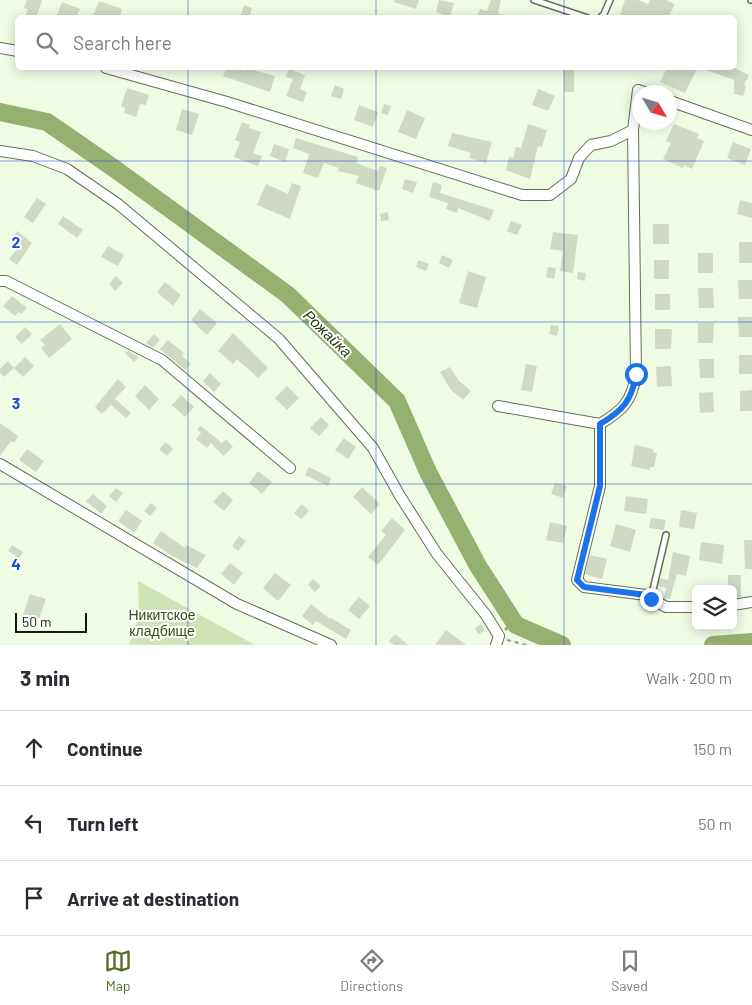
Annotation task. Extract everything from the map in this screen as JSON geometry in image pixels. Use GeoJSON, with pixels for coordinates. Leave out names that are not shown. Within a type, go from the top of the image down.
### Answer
{"type":"FeatureCollection","features":[{"type":"Feature","properties":{"kind":"street"},"geometry":{"type":"LineString","coordinates":[[0,48],[15,50]]}},
{"type":"Feature","properties":{"kind":"street"},"geometry":{"type":"LineString","coordinates":[[113,70],[227,102],[522,195],[550,196],[571,179],[579,158],[592,145],[611,141],[633,130],[633,393],[617,414],[600,424],[498,406]]}},
{"type":"Feature","properties":{"kind":"street"},"geometry":{"type":"LineString","coordinates":[[677,103],[752,130]]}},
{"type":"Feature","properties":{"kind":"street"},"geometry":{"type":"LineString","coordinates":[[0,151],[33,156],[67,169],[125,210],[279,339],[373,448],[400,496],[437,554],[486,615],[497,641]]}},
{"type":"Feature","properties":{"kind":"street"},"geometry":{"type":"LineString","coordinates":[[0,281],[6,281],[162,360],[290,468]]}},
{"type":"Feature","properties":{"kind":"street"},"geometry":{"type":"LineString","coordinates":[[600,424],[600,486],[577,580],[584,587],[646,595],[673,609],[692,607]]}},
{"type":"Feature","properties":{"kind":"street"},"geometry":{"type":"LineString","coordinates":[[0,464],[237,604],[331,645]]}},
{"type":"Feature","properties":{"kind":"street"},"geometry":{"type":"LineString","coordinates":[[737,604],[752,602]]}},
{"type":"Feature","properties":{"kind":"lane"},"geometry":{"type":"LineString","coordinates":[[534,0],[579,15]]}},
{"type":"Feature","properties":{"kind":"lane"},"geometry":{"type":"LineString","coordinates":[[603,15],[610,0]]}},
{"type":"Feature","properties":{"kind":"lane"},"geometry":{"type":"LineString","coordinates":[[651,599],[666,535]]}},
{"type":"Feature","properties":{"kind":"path"},"geometry":{"type":"LineString","coordinates":[[497,641],[502,639],[527,645]]}},
{"type":"Feature","properties":{"kind":"green space","name":"Никитское кладбище"},"geometry":{"type":"Polygon","coordinates":[[[138,581],[255,645],[129,645],[139,615],[138,581]]]}},
{"type":"Feature","properties":{"kind":"building"},"geometry":{"type":"Polygon","coordinates":[[[27,0],[42,0],[37,15],[26,15],[28,9],[24,8],[27,0]]]}},
{"type":"Feature","properties":{"kind":"building"},"geometry":{"type":"Polygon","coordinates":[[[394,0],[419,0],[416,9],[394,2],[394,0]]]}},
{"type":"Feature","properties":{"kind":"building"},"geometry":{"type":"Polygon","coordinates":[[[439,0],[454,3],[451,15],[436,12],[439,0]]]}},
{"type":"Feature","properties":{"kind":"building"},"geometry":{"type":"Polygon","coordinates":[[[491,0],[501,0],[498,13],[504,15],[478,15],[480,9],[487,11],[491,0]]]}},
{"type":"Feature","properties":{"kind":"building"},"geometry":{"type":"Polygon","coordinates":[[[625,0],[638,0],[648,4],[650,0],[666,0],[675,4],[670,15],[620,15],[625,0]]]}},
{"type":"Feature","properties":{"kind":"building"},"geometry":{"type":"Polygon","coordinates":[[[99,1],[122,9],[120,15],[93,15],[99,1]]]}},
{"type":"Feature","properties":{"kind":"building"},"geometry":{"type":"Polygon","coordinates":[[[62,2],[80,9],[77,15],[57,15],[62,2]]]}},
{"type":"Feature","properties":{"kind":"building"},"geometry":{"type":"Polygon","coordinates":[[[244,5],[252,8],[250,15],[241,15],[244,5]]]}},
{"type":"Feature","properties":{"kind":"building"},"geometry":{"type":"Polygon","coordinates":[[[737,69],[749,75],[744,85],[746,86],[743,96],[734,94],[734,80],[706,70],[737,69]]]}},
{"type":"Feature","properties":{"kind":"building"},"geometry":{"type":"Polygon","coordinates":[[[225,70],[253,70],[275,76],[270,92],[223,76],[225,70]]]}},
{"type":"Feature","properties":{"kind":"building"},"geometry":{"type":"Polygon","coordinates":[[[289,70],[305,75],[300,89],[307,92],[303,102],[286,96],[293,79],[286,77],[289,70]]]}},
{"type":"Feature","properties":{"kind":"building"},"geometry":{"type":"Polygon","coordinates":[[[564,70],[574,70],[574,92],[564,92],[564,70]]]}},
{"type":"Feature","properties":{"kind":"building"},"geometry":{"type":"Polygon","coordinates":[[[666,70],[696,70],[685,93],[677,89],[677,85],[667,85],[660,82],[666,70]]]}},
{"type":"Feature","properties":{"kind":"building"},"geometry":{"type":"Polygon","coordinates":[[[335,85],[344,89],[341,99],[331,96],[335,85]]]}},
{"type":"Feature","properties":{"kind":"building"},"geometry":{"type":"Polygon","coordinates":[[[127,88],[149,95],[146,105],[140,104],[136,117],[124,113],[125,108],[121,106],[127,88]]]}},
{"type":"Feature","properties":{"kind":"building"},"geometry":{"type":"Polygon","coordinates":[[[538,89],[555,96],[548,111],[532,105],[538,89]]]}},
{"type":"Feature","properties":{"kind":"building"},"geometry":{"type":"Polygon","coordinates":[[[384,104],[391,106],[388,115],[381,113],[384,104]]]}},
{"type":"Feature","properties":{"kind":"building"},"geometry":{"type":"Polygon","coordinates":[[[359,105],[378,112],[373,127],[354,120],[359,105]]]}},
{"type":"Feature","properties":{"kind":"building"},"geometry":{"type":"Polygon","coordinates":[[[182,109],[199,114],[192,135],[176,130],[182,109]]]}},
{"type":"Feature","properties":{"kind":"building"},"geometry":{"type":"Polygon","coordinates":[[[407,110],[425,118],[416,139],[398,132],[407,110]]]}},
{"type":"Feature","properties":{"kind":"building"},"geometry":{"type":"Polygon","coordinates":[[[242,122],[250,125],[249,128],[261,132],[253,153],[262,156],[258,166],[234,157],[240,142],[235,140],[242,122]]]}},
{"type":"Feature","properties":{"kind":"building"},"geometry":{"type":"Polygon","coordinates":[[[528,124],[547,130],[542,147],[538,146],[530,179],[506,170],[509,157],[513,158],[516,147],[521,148],[528,124]]]}},
{"type":"Feature","properties":{"kind":"building"},"geometry":{"type":"Polygon","coordinates":[[[677,125],[699,134],[697,138],[704,141],[692,169],[684,165],[683,168],[663,159],[671,143],[666,141],[671,130],[677,130],[677,125]]]}},
{"type":"Feature","properties":{"kind":"building"},"geometry":{"type":"Polygon","coordinates":[[[452,133],[492,142],[486,163],[469,158],[471,153],[448,146],[452,133]]]}},
{"type":"Feature","properties":{"kind":"building"},"geometry":{"type":"Polygon","coordinates":[[[296,138],[358,157],[356,163],[378,171],[380,166],[387,168],[379,191],[356,183],[359,176],[338,171],[339,168],[324,163],[318,178],[303,173],[309,154],[293,148],[296,138]]]}},
{"type":"Feature","properties":{"kind":"building"},"geometry":{"type":"Polygon","coordinates":[[[733,142],[751,149],[745,165],[727,158],[733,142]]]}},
{"type":"Feature","properties":{"kind":"building"},"geometry":{"type":"Polygon","coordinates":[[[274,144],[289,149],[285,162],[270,156],[274,144]]]}},
{"type":"Feature","properties":{"kind":"building"},"geometry":{"type":"Polygon","coordinates":[[[405,179],[417,182],[413,193],[402,189],[405,179]]]}},
{"type":"Feature","properties":{"kind":"building"},"geometry":{"type":"Polygon","coordinates":[[[433,182],[442,185],[440,193],[494,210],[490,221],[458,208],[457,213],[446,209],[448,203],[429,197],[433,182]]]}},
{"type":"Feature","properties":{"kind":"building"},"geometry":{"type":"Polygon","coordinates":[[[292,183],[301,186],[290,219],[257,205],[266,184],[288,194],[292,183]]]}},
{"type":"Feature","properties":{"kind":"building"},"geometry":{"type":"Polygon","coordinates":[[[37,198],[46,204],[33,223],[24,217],[37,198]]]}},
{"type":"Feature","properties":{"kind":"building"},"geometry":{"type":"Polygon","coordinates":[[[740,200],[752,203],[752,218],[737,214],[740,200]]]}},
{"type":"Feature","properties":{"kind":"building"},"geometry":{"type":"Polygon","coordinates":[[[388,212],[389,220],[381,221],[380,214],[388,212]]]}},
{"type":"Feature","properties":{"kind":"building"},"geometry":{"type":"Polygon","coordinates":[[[63,216],[83,230],[77,238],[58,224],[63,216]]]}},
{"type":"Feature","properties":{"kind":"building"},"geometry":{"type":"Polygon","coordinates":[[[511,221],[522,225],[517,235],[507,231],[511,221]]]}},
{"type":"Feature","properties":{"kind":"building"},"geometry":{"type":"Polygon","coordinates":[[[653,224],[669,224],[669,244],[653,244],[653,224]]]}},
{"type":"Feature","properties":{"kind":"building"},"geometry":{"type":"Polygon","coordinates":[[[17,231],[32,243],[17,265],[9,259],[19,247],[10,240],[17,231]]]}},
{"type":"Feature","properties":{"kind":"building"},"geometry":{"type":"Polygon","coordinates":[[[553,232],[578,235],[573,273],[560,271],[563,251],[550,249],[553,232]]]}},
{"type":"Feature","properties":{"kind":"building"},"geometry":{"type":"Polygon","coordinates":[[[739,242],[752,242],[752,263],[739,263],[739,242]]]}},
{"type":"Feature","properties":{"kind":"building"},"geometry":{"type":"Polygon","coordinates":[[[108,246],[124,255],[118,266],[101,257],[108,246]]]}},
{"type":"Feature","properties":{"kind":"building"},"geometry":{"type":"Polygon","coordinates":[[[698,253],[713,253],[713,273],[698,273],[698,253]]]}},
{"type":"Feature","properties":{"kind":"building"},"geometry":{"type":"Polygon","coordinates":[[[442,255],[453,260],[449,268],[439,263],[442,255]]]}},
{"type":"Feature","properties":{"kind":"building"},"geometry":{"type":"Polygon","coordinates":[[[418,260],[429,264],[426,271],[416,267],[418,260]]]}},
{"type":"Feature","properties":{"kind":"building"},"geometry":{"type":"Polygon","coordinates":[[[654,260],[669,260],[669,279],[654,279],[654,260]]]}},
{"type":"Feature","properties":{"kind":"building"},"geometry":{"type":"Polygon","coordinates":[[[548,267],[556,268],[554,279],[546,277],[548,267]]]}},
{"type":"Feature","properties":{"kind":"building"},"geometry":{"type":"Polygon","coordinates":[[[468,271],[486,277],[477,308],[459,303],[468,271]]]}},
{"type":"Feature","properties":{"kind":"building"},"geometry":{"type":"Polygon","coordinates":[[[578,272],[586,273],[585,281],[577,279],[578,272]]]}},
{"type":"Feature","properties":{"kind":"building"},"geometry":{"type":"Polygon","coordinates":[[[116,276],[123,283],[115,291],[109,284],[116,276]]]}},
{"type":"Feature","properties":{"kind":"building"},"geometry":{"type":"Polygon","coordinates":[[[738,280],[752,280],[752,299],[739,299],[738,280]]]}},
{"type":"Feature","properties":{"kind":"building"},"geometry":{"type":"Polygon","coordinates":[[[165,282],[181,295],[173,306],[157,292],[165,282]]]}},
{"type":"Feature","properties":{"kind":"building"},"geometry":{"type":"Polygon","coordinates":[[[698,288],[713,288],[714,308],[699,308],[698,288]]]}},
{"type":"Feature","properties":{"kind":"building"},"geometry":{"type":"Polygon","coordinates":[[[655,294],[670,294],[670,310],[655,310],[655,294]]]}},
{"type":"Feature","properties":{"kind":"building"},"geometry":{"type":"Polygon","coordinates":[[[12,296],[27,308],[21,314],[18,312],[15,316],[3,306],[12,296]]]}},
{"type":"Feature","properties":{"kind":"building"},"geometry":{"type":"Polygon","coordinates":[[[200,309],[217,323],[207,335],[191,320],[200,309]]]}},
{"type":"Feature","properties":{"kind":"building"},"geometry":{"type":"Polygon","coordinates":[[[738,317],[752,317],[752,337],[739,337],[738,317]]]}},
{"type":"Feature","properties":{"kind":"building"},"geometry":{"type":"Polygon","coordinates":[[[698,323],[714,323],[713,343],[698,343],[698,323]]]}},
{"type":"Feature","properties":{"kind":"building"},"geometry":{"type":"Polygon","coordinates":[[[60,324],[72,339],[49,358],[41,348],[45,345],[40,340],[60,324]]]}},
{"type":"Feature","properties":{"kind":"building"},"geometry":{"type":"Polygon","coordinates":[[[551,325],[559,326],[557,336],[549,334],[551,325]]]}},
{"type":"Feature","properties":{"kind":"building"},"geometry":{"type":"Polygon","coordinates":[[[25,327],[32,334],[22,344],[15,337],[25,327]]]}},
{"type":"Feature","properties":{"kind":"building"},"geometry":{"type":"Polygon","coordinates":[[[655,329],[672,329],[671,349],[655,349],[655,329]]]}},
{"type":"Feature","properties":{"kind":"building"},"geometry":{"type":"Polygon","coordinates":[[[233,333],[268,368],[258,378],[237,359],[233,364],[218,351],[233,333]]]}},
{"type":"Feature","properties":{"kind":"building"},"geometry":{"type":"Polygon","coordinates":[[[154,334],[160,340],[153,348],[146,343],[154,334]]]}},
{"type":"Feature","properties":{"kind":"building"},"geometry":{"type":"Polygon","coordinates":[[[168,340],[184,353],[182,356],[191,364],[185,370],[160,349],[168,340]]]}},
{"type":"Feature","properties":{"kind":"building"},"geometry":{"type":"Polygon","coordinates":[[[128,351],[139,357],[134,362],[125,353],[128,351]]]}},
{"type":"Feature","properties":{"kind":"building"},"geometry":{"type":"Polygon","coordinates":[[[739,355],[752,355],[752,374],[739,374],[739,355]]]}},
{"type":"Feature","properties":{"kind":"building"},"geometry":{"type":"Polygon","coordinates":[[[25,357],[34,366],[23,377],[14,368],[25,357]]]}},
{"type":"Feature","properties":{"kind":"building"},"geometry":{"type":"Polygon","coordinates":[[[699,359],[714,359],[714,378],[700,378],[699,359]]]}},
{"type":"Feature","properties":{"kind":"building"},"geometry":{"type":"Polygon","coordinates":[[[8,361],[14,368],[4,377],[0,373],[0,369],[8,361]]]}},
{"type":"Feature","properties":{"kind":"building"},"geometry":{"type":"Polygon","coordinates":[[[526,364],[537,366],[532,392],[521,390],[526,364]]]}},
{"type":"Feature","properties":{"kind":"building"},"geometry":{"type":"Polygon","coordinates":[[[671,366],[672,386],[657,387],[656,367],[671,366]]]}},
{"type":"Feature","properties":{"kind":"building"},"geometry":{"type":"Polygon","coordinates":[[[450,367],[459,381],[471,391],[463,400],[451,390],[440,372],[450,367]]]}},
{"type":"Feature","properties":{"kind":"building"},"geometry":{"type":"Polygon","coordinates":[[[210,373],[221,384],[214,392],[203,381],[210,373]]]}},
{"type":"Feature","properties":{"kind":"building"},"geometry":{"type":"Polygon","coordinates":[[[118,379],[126,387],[115,399],[131,413],[126,418],[111,405],[102,414],[95,407],[118,379]]]}},
{"type":"Feature","properties":{"kind":"building"},"geometry":{"type":"Polygon","coordinates":[[[145,385],[159,399],[149,410],[135,396],[145,385]]]}},
{"type":"Feature","properties":{"kind":"building"},"geometry":{"type":"Polygon","coordinates":[[[287,386],[299,398],[287,410],[275,398],[287,386]]]}},
{"type":"Feature","properties":{"kind":"building"},"geometry":{"type":"Polygon","coordinates":[[[752,390],[752,411],[740,411],[740,391],[752,390]]]}},
{"type":"Feature","properties":{"kind":"building"},"geometry":{"type":"Polygon","coordinates":[[[713,392],[714,412],[700,413],[699,393],[713,392]]]}},
{"type":"Feature","properties":{"kind":"building"},"geometry":{"type":"Polygon","coordinates":[[[181,395],[194,407],[185,417],[172,405],[181,395]]]}},
{"type":"Feature","properties":{"kind":"building"},"geometry":{"type":"Polygon","coordinates":[[[321,417],[329,425],[319,436],[310,428],[321,417]]]}},
{"type":"Feature","properties":{"kind":"building"},"geometry":{"type":"Polygon","coordinates":[[[0,423],[18,436],[14,443],[11,441],[0,456],[0,423]]]}},
{"type":"Feature","properties":{"kind":"building"},"geometry":{"type":"Polygon","coordinates":[[[201,426],[222,443],[226,439],[233,447],[223,456],[211,443],[207,448],[196,439],[201,433],[197,429],[201,426]]]}},
{"type":"Feature","properties":{"kind":"building"},"geometry":{"type":"Polygon","coordinates":[[[344,438],[356,447],[348,459],[335,450],[344,438]]]}},
{"type":"Feature","properties":{"kind":"building"},"geometry":{"type":"Polygon","coordinates":[[[166,442],[173,449],[167,456],[159,449],[166,442]]]}},
{"type":"Feature","properties":{"kind":"building"},"geometry":{"type":"Polygon","coordinates":[[[635,445],[653,449],[653,452],[657,453],[654,467],[650,467],[650,470],[631,466],[635,445]]]}},
{"type":"Feature","properties":{"kind":"building"},"geometry":{"type":"Polygon","coordinates":[[[27,449],[44,461],[36,472],[19,460],[27,449]]]}},
{"type":"Feature","properties":{"kind":"building"},"geometry":{"type":"Polygon","coordinates":[[[309,467],[331,478],[328,486],[305,475],[309,467]]]}},
{"type":"Feature","properties":{"kind":"building"},"geometry":{"type":"Polygon","coordinates":[[[258,471],[272,482],[262,494],[249,483],[258,471]]]}},
{"type":"Feature","properties":{"kind":"building"},"geometry":{"type":"Polygon","coordinates":[[[555,483],[567,486],[563,498],[551,494],[555,483]]]}},
{"type":"Feature","properties":{"kind":"building"},"geometry":{"type":"Polygon","coordinates":[[[362,487],[380,504],[371,514],[353,497],[362,487]]]}},
{"type":"Feature","properties":{"kind":"building"},"geometry":{"type":"Polygon","coordinates":[[[116,488],[123,493],[116,502],[109,496],[116,488]]]}},
{"type":"Feature","properties":{"kind":"building"},"geometry":{"type":"Polygon","coordinates":[[[223,491],[233,500],[224,511],[213,502],[223,491]]]}},
{"type":"Feature","properties":{"kind":"building"},"geometry":{"type":"Polygon","coordinates":[[[93,494],[107,506],[101,514],[86,501],[93,494]]]}},
{"type":"Feature","properties":{"kind":"building"},"geometry":{"type":"Polygon","coordinates":[[[626,496],[648,499],[646,514],[624,511],[626,496]]]}},
{"type":"Feature","properties":{"kind":"building"},"geometry":{"type":"Polygon","coordinates":[[[151,503],[157,508],[150,516],[144,511],[151,503]]]}},
{"type":"Feature","properties":{"kind":"building"},"geometry":{"type":"Polygon","coordinates":[[[302,504],[309,511],[301,519],[294,513],[302,504]]]}},
{"type":"Feature","properties":{"kind":"building"},"geometry":{"type":"Polygon","coordinates":[[[126,510],[142,521],[134,533],[118,521],[126,510]]]}},
{"type":"Feature","properties":{"kind":"building"},"geometry":{"type":"Polygon","coordinates":[[[681,510],[697,513],[694,529],[679,527],[681,510]]]}},
{"type":"Feature","properties":{"kind":"building"},"geometry":{"type":"Polygon","coordinates":[[[392,518],[405,530],[378,565],[368,557],[386,535],[381,531],[392,518]]]}},
{"type":"Feature","properties":{"kind":"building"},"geometry":{"type":"Polygon","coordinates":[[[651,518],[666,520],[664,530],[649,528],[651,518]]]}},
{"type":"Feature","properties":{"kind":"building"},"geometry":{"type":"Polygon","coordinates":[[[550,522],[567,526],[563,543],[546,540],[550,522]]]}},
{"type":"Feature","properties":{"kind":"building"},"geometry":{"type":"Polygon","coordinates":[[[616,524],[636,530],[630,552],[610,546],[616,524]]]}},
{"type":"Feature","properties":{"kind":"building"},"geometry":{"type":"Polygon","coordinates":[[[161,531],[185,548],[186,545],[206,555],[197,568],[172,556],[153,543],[161,531]]]}},
{"type":"Feature","properties":{"kind":"building"},"geometry":{"type":"Polygon","coordinates":[[[239,536],[246,541],[238,551],[232,546],[239,536]]]}},
{"type":"Feature","properties":{"kind":"building"},"geometry":{"type":"Polygon","coordinates":[[[744,540],[752,540],[752,569],[745,569],[744,540]]]}},
{"type":"Feature","properties":{"kind":"building"},"geometry":{"type":"Polygon","coordinates":[[[701,542],[724,545],[722,564],[699,560],[701,542]]]}},
{"type":"Feature","properties":{"kind":"building"},"geometry":{"type":"Polygon","coordinates":[[[12,545],[23,552],[19,558],[8,551],[12,545]]]}},
{"type":"Feature","properties":{"kind":"building"},"geometry":{"type":"Polygon","coordinates":[[[673,552],[690,556],[686,576],[677,574],[670,599],[664,598],[666,588],[658,586],[660,578],[668,580],[673,552]]]}},
{"type":"Feature","properties":{"kind":"building"},"geometry":{"type":"Polygon","coordinates":[[[590,555],[607,559],[602,579],[585,574],[590,555]]]}},
{"type":"Feature","properties":{"kind":"building"},"geometry":{"type":"Polygon","coordinates":[[[230,563],[243,573],[234,585],[221,574],[230,563]]]}},
{"type":"Feature","properties":{"kind":"building"},"geometry":{"type":"Polygon","coordinates":[[[275,573],[291,585],[278,601],[263,588],[275,573]]]}},
{"type":"Feature","properties":{"kind":"building"},"geometry":{"type":"Polygon","coordinates":[[[728,575],[741,575],[741,597],[737,598],[737,585],[728,585],[728,575]]]}},
{"type":"Feature","properties":{"kind":"building"},"geometry":{"type":"Polygon","coordinates":[[[313,579],[321,586],[315,592],[308,585],[313,579]]]}},
{"type":"Feature","properties":{"kind":"building"},"geometry":{"type":"Polygon","coordinates":[[[30,594],[46,599],[39,619],[23,614],[30,594]]]}},
{"type":"Feature","properties":{"kind":"building"},"geometry":{"type":"Polygon","coordinates":[[[359,597],[370,606],[359,619],[348,610],[359,597]]]}},
{"type":"Feature","properties":{"kind":"building"},"geometry":{"type":"Polygon","coordinates":[[[311,604],[330,619],[351,630],[346,639],[316,621],[313,625],[302,616],[311,604]]]}},
{"type":"Feature","properties":{"kind":"building"},"geometry":{"type":"Polygon","coordinates":[[[481,624],[485,631],[478,634],[475,628],[481,624]]]}},
{"type":"Feature","properties":{"kind":"building"},"geometry":{"type":"Polygon","coordinates":[[[446,630],[466,645],[435,645],[446,630]]]}},
{"type":"Feature","properties":{"kind":"building"},"geometry":{"type":"Polygon","coordinates":[[[395,634],[408,645],[394,645],[389,641],[395,634]]]}},
{"type":"Feature","properties":{"kind":"waterway","name":"Рожайка"},"geometry":{"type":"LineString","coordinates":[[0,112],[47,122],[288,295],[397,401],[428,472],[478,566],[516,625],[562,645]]}},
{"type":"Feature","properties":{"kind":"waterway"},"geometry":{"type":"LineString","coordinates":[[506,629],[510,625],[516,625]]}},
{"type":"Feature","properties":{"kind":"waterway","name":"Рожайка"},"geometry":{"type":"LineString","coordinates":[[713,645],[752,642]]}},
{"type":"Feature","properties":{"kind":"route"},"geometry":{"type":"LineString","coordinates":[[636,374],[633,393],[617,414],[600,424],[600,486],[577,580],[579,585],[584,587],[646,595],[651,599]]}}]}
